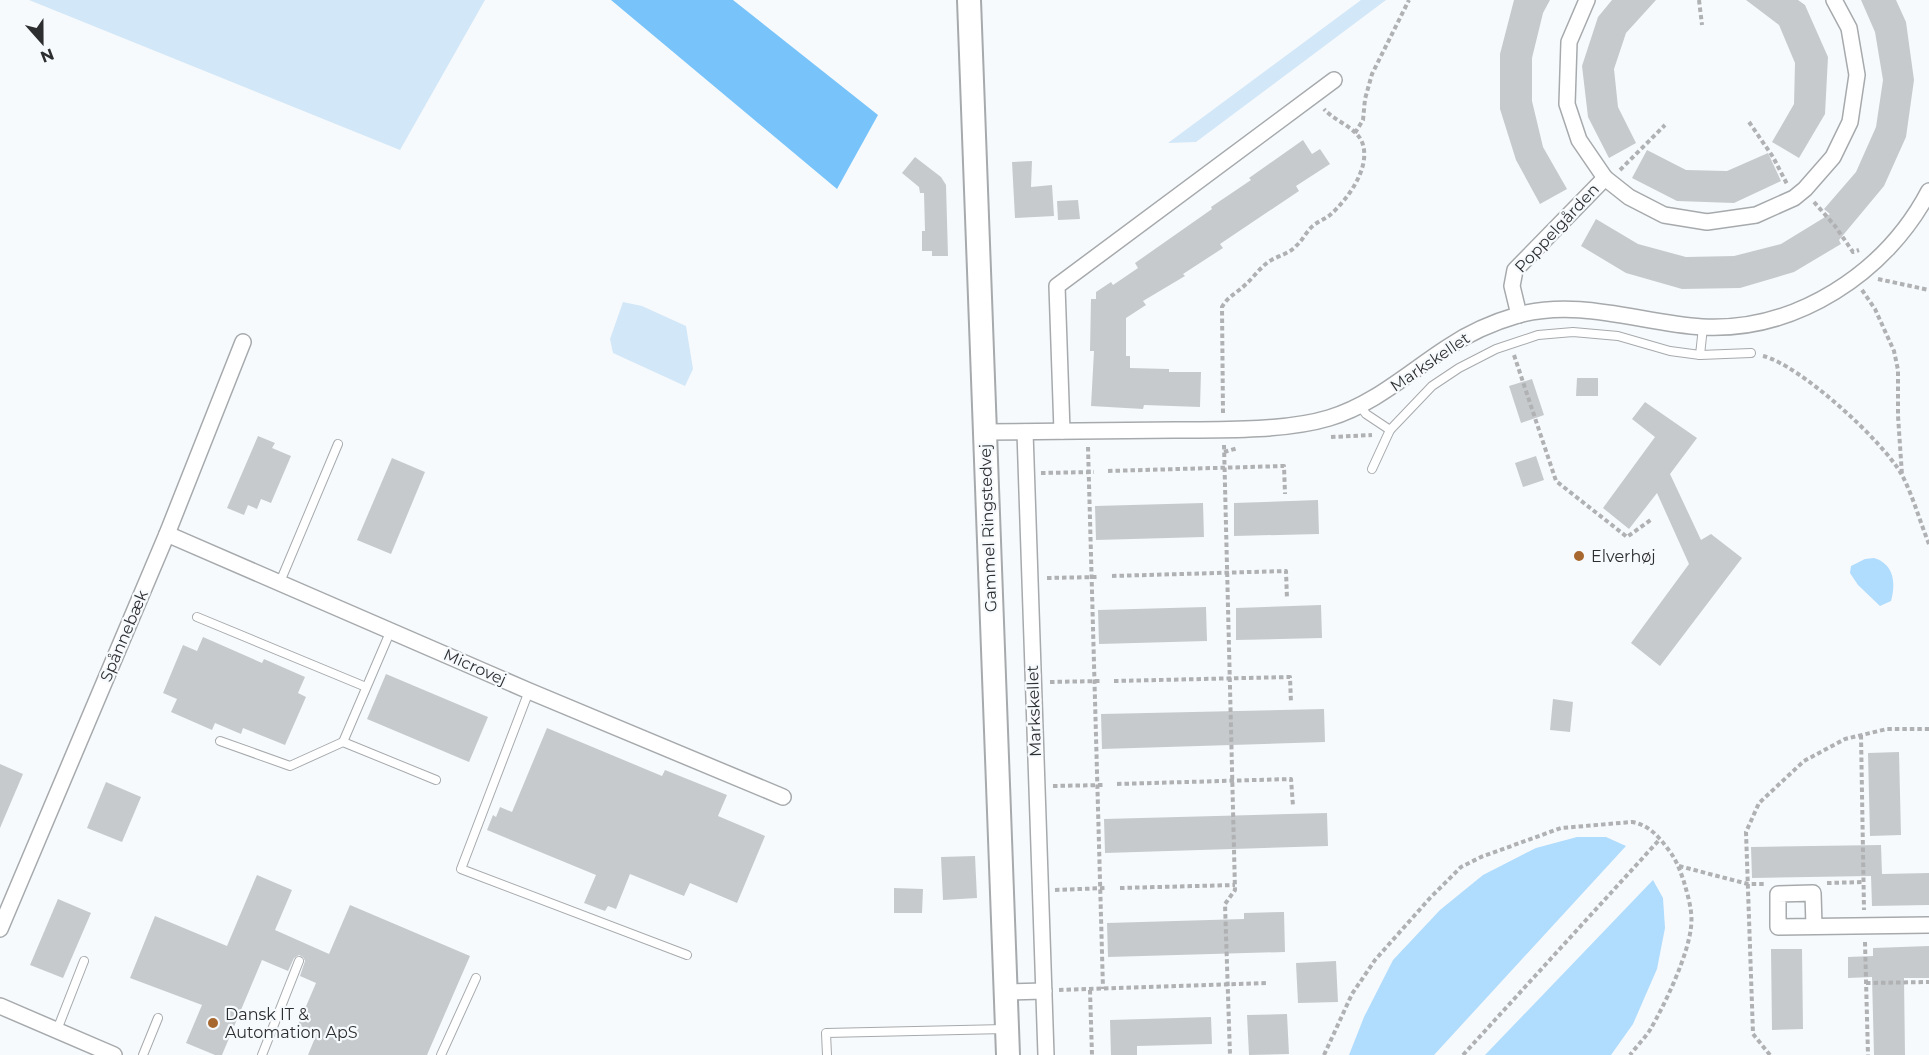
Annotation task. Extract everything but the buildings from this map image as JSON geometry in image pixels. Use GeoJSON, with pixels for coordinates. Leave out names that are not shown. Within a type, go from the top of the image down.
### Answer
{"type":"FeatureCollection","features":[{"type":"Feature","properties":{"kind":"street","name":"Gammel Ringstedvej"},"geometry":{"type":"LineString","coordinates":[[969,0],[1008,1055]]}},
{"type":"Feature","properties":{"kind":"street","name":"Poppelgården"},"geometry":{"type":"LineString","coordinates":[[1587,0],[1569,42],[1567,104],[1579,140],[1607,179],[1629,197],[1664,215],[1707,222],[1756,215],[1799,194],[1833,157],[1850,122],[1857,75],[1849,28],[1834,0]]}},
{"type":"Feature","properties":{"kind":"street"},"geometry":{"type":"LineString","coordinates":[[1062,431],[1057,286],[1334,80]]}},
{"type":"Feature","properties":{"kind":"street","name":"Poppelgården"},"geometry":{"type":"LineString","coordinates":[[1519,315],[1512,286],[1515,270],[1607,179]]}},
{"type":"Feature","properties":{"kind":"street","name":"Markskellet"},"geometry":{"type":"LineString","coordinates":[[984,432],[1223,430],[1301,424],[1329,418],[1360,406],[1410,375],[1461,339],[1519,315],[1558,310],[1596,311],[1703,327],[1743,325],[1778,317],[1824,298],[1875,263],[1903,233],[1929,191]]}},
{"type":"Feature","properties":{"kind":"street","name":"Spånnebæk"},"geometry":{"type":"LineString","coordinates":[[0,929],[167,534],[243,342]]}},
{"type":"Feature","properties":{"kind":"street","name":"Markskellet"},"geometry":{"type":"LineString","coordinates":[[1025,432],[1046,1055]]}},
{"type":"Feature","properties":{"kind":"street","name":"Microvej"},"geometry":{"type":"LineString","coordinates":[[167,534],[529,691],[783,797]]}},
{"type":"Feature","properties":{"kind":"street"},"geometry":{"type":"LineString","coordinates":[[1814,926],[1929,925]]}},
{"type":"Feature","properties":{"kind":"street"},"geometry":{"type":"LineString","coordinates":[[1005,992],[1044,991]]}},
{"type":"Feature","properties":{"kind":"street"},"geometry":{"type":"LineString","coordinates":[[0,1006],[114,1055]]}},
{"type":"Feature","properties":{"kind":"lane"},"geometry":{"type":"LineString","coordinates":[[1700,355],[1703,327]]}},
{"type":"Feature","properties":{"kind":"lane"},"geometry":{"type":"LineString","coordinates":[[1372,469],[1390,430],[1432,386],[1459,368],[1510,343],[1538,336],[1573,332],[1618,336],[1670,351],[1700,355],[1751,353]]}},
{"type":"Feature","properties":{"kind":"lane"},"geometry":{"type":"LineString","coordinates":[[1360,406],[1366,414],[1390,430]]}},
{"type":"Feature","properties":{"kind":"lane"},"geometry":{"type":"LineString","coordinates":[[280,582],[338,444]]}},
{"type":"Feature","properties":{"kind":"lane"},"geometry":{"type":"LineString","coordinates":[[197,616],[366,687]]}},
{"type":"Feature","properties":{"kind":"lane"},"geometry":{"type":"LineString","coordinates":[[220,741],[290,766],[343,742],[391,630]]}},
{"type":"Feature","properties":{"kind":"lane"},"geometry":{"type":"LineString","coordinates":[[529,691],[461,869],[687,955]]}},
{"type":"Feature","properties":{"kind":"lane"},"geometry":{"type":"LineString","coordinates":[[343,742],[436,780]]}},
{"type":"Feature","properties":{"kind":"lane"},"geometry":{"type":"LineString","coordinates":[[57,1030],[84,961]]}},
{"type":"Feature","properties":{"kind":"lane"},"geometry":{"type":"LineString","coordinates":[[262,1055],[299,962]]}},
{"type":"Feature","properties":{"kind":"lane"},"geometry":{"type":"LineString","coordinates":[[441,1055],[476,978]]}},
{"type":"Feature","properties":{"kind":"lane"},"geometry":{"type":"LineString","coordinates":[[143,1055],[158,1018]]}},
{"type":"Feature","properties":{"kind":"lane"},"geometry":{"type":"LineString","coordinates":[[827,1055],[826,1033],[1006,1029]]}},
{"type":"Feature","properties":{"kind":"path"},"geometry":{"type":"LineString","coordinates":[[1355,133],[1363,120],[1365,99],[1372,74],[1409,0]]}},
{"type":"Feature","properties":{"kind":"path"},"geometry":{"type":"LineString","coordinates":[[1699,0],[1702,25]]}},
{"type":"Feature","properties":{"kind":"path"},"geometry":{"type":"LineString","coordinates":[[1230,1055],[1225,904],[1235,890],[1235,885],[1222,307],[1226,299],[1243,287],[1259,270],[1296,247],[1313,226],[1328,217],[1338,207],[1362,169],[1364,154],[1362,142],[1355,133],[1326,112],[1312,96]]}},
{"type":"Feature","properties":{"kind":"path"},"geometry":{"type":"LineString","coordinates":[[1749,122],[1799,194],[1835,226],[1853,252],[1867,245]]}},
{"type":"Feature","properties":{"kind":"path"},"geometry":{"type":"LineString","coordinates":[[1607,179],[1665,125]]}},
{"type":"Feature","properties":{"kind":"path"},"geometry":{"type":"LineString","coordinates":[[1853,280],[1870,278],[1929,290]]}},
{"type":"Feature","properties":{"kind":"path"},"geometry":{"type":"LineString","coordinates":[[1853,280],[1875,309],[1894,351],[1898,370],[1902,476]]}},
{"type":"Feature","properties":{"kind":"path"},"geometry":{"type":"LineString","coordinates":[[1510,343],[1556,481],[1627,537],[1653,519]]}},
{"type":"Feature","properties":{"kind":"path"},"geometry":{"type":"LineString","coordinates":[[1751,353],[1768,357],[1806,379],[1855,420],[1887,453],[1902,476],[1929,544]]}},
{"type":"Feature","properties":{"kind":"path"},"geometry":{"type":"LineString","coordinates":[[1088,431],[1092,471],[1095,681],[1103,888],[1103,989]]}},
{"type":"Feature","properties":{"kind":"path"},"geometry":{"type":"LineString","coordinates":[[1108,471],[1284,466],[1285,494]]}},
{"type":"Feature","properties":{"kind":"path"},"geometry":{"type":"LineString","coordinates":[[1026,473],[1092,471]]}},
{"type":"Feature","properties":{"kind":"path"},"geometry":{"type":"LineString","coordinates":[[1112,576],[1286,571],[1287,599]]}},
{"type":"Feature","properties":{"kind":"path"},"geometry":{"type":"LineString","coordinates":[[1030,578],[1094,577]]}},
{"type":"Feature","properties":{"kind":"path"},"geometry":{"type":"LineString","coordinates":[[1114,681],[1290,677],[1291,703]]}},
{"type":"Feature","properties":{"kind":"path"},"geometry":{"type":"LineString","coordinates":[[1033,683],[1100,681]]}},
{"type":"Feature","properties":{"kind":"path"},"geometry":{"type":"LineString","coordinates":[[1770,1055],[1753,1034],[1746,832],[1759,803],[1804,761],[1845,739],[1887,729],[1929,729]]}},
{"type":"Feature","properties":{"kind":"path"},"geometry":{"type":"LineString","coordinates":[[1861,735],[1868,1055]]}},
{"type":"Feature","properties":{"kind":"path"},"geometry":{"type":"LineString","coordinates":[[1117,784],[1291,779],[1293,806]]}},
{"type":"Feature","properties":{"kind":"path"},"geometry":{"type":"LineString","coordinates":[[1037,787],[1100,785]]}},
{"type":"Feature","properties":{"kind":"path"},"geometry":{"type":"LineString","coordinates":[[1324,1055],[1352,994],[1375,960],[1461,867],[1481,857],[1562,828],[1632,822],[1642,824],[1660,839],[1672,854],[1689,900],[1691,926],[1687,946],[1672,986],[1649,1030],[1630,1055]]}},
{"type":"Feature","properties":{"kind":"path"},"geometry":{"type":"LineString","coordinates":[[1463,1055],[1660,839]]}},
{"type":"Feature","properties":{"kind":"path"},"geometry":{"type":"LineString","coordinates":[[1678,866],[1748,884]]}},
{"type":"Feature","properties":{"kind":"path"},"geometry":{"type":"LineString","coordinates":[[1120,888],[1235,885]]}},
{"type":"Feature","properties":{"kind":"path"},"geometry":{"type":"LineString","coordinates":[[1040,890],[1103,888]]}},
{"type":"Feature","properties":{"kind":"path"},"geometry":{"type":"LineString","coordinates":[[1866,983],[1929,982]]}},
{"type":"Feature","properties":{"kind":"path"},"geometry":{"type":"LineString","coordinates":[[1044,991],[1268,983]]}},
{"type":"Feature","properties":{"kind":"path"},"geometry":{"type":"LineString","coordinates":[[1090,990],[1092,1055]]}},
{"type":"Feature","properties":{"kind":"shaded area"},"geometry":{"type":"Polygon","coordinates":[[[29,0],[485,0],[400,150],[29,0]]]}},
{"type":"Feature","properties":{"kind":"shaded area"},"geometry":{"type":"Polygon","coordinates":[[[611,0],[733,0],[878,115],[837,189],[611,0]]]}},
{"type":"Feature","properties":{"kind":"shaded area"},"geometry":{"type":"Polygon","coordinates":[[[1361,0],[1386,0],[1196,142],[1168,143],[1361,0]]]}},
{"type":"Feature","properties":{"kind":"shaded area"},"geometry":{"type":"Polygon","coordinates":[[[623,302],[642,306],[686,326],[693,369],[685,386],[613,353],[610,339],[623,302]]]}},
{"type":"Feature","properties":{"kind":"shaded area"},"geometry":{"type":"Polygon","coordinates":[[[1874,558],[1886,565],[1893,581],[1891,601],[1880,606],[1858,585],[1850,573],[1851,566],[1865,559],[1874,558]]]}},
{"type":"Feature","properties":{"kind":"shaded area"},"geometry":{"type":"Polygon","coordinates":[[[1577,837],[1606,837],[1626,846],[1434,1055],[1349,1055],[1364,1017],[1393,960],[1440,910],[1483,875],[1536,848],[1577,837]]]}},
{"type":"Feature","properties":{"kind":"shaded area"},"geometry":{"type":"Polygon","coordinates":[[[1653,880],[1663,898],[1665,928],[1657,969],[1633,1024],[1611,1055],[1485,1055],[1653,880]]]}},
{"type":"Feature","properties":{"kind":"place","name":"Elverhøj"},"geometry":{"type":"Point","coordinates":[1579,556]}},
{"type":"Feature","properties":{"kind":"place","name":"Dansk IT & Automation ApS"},"geometry":{"type":"Point","coordinates":[213,1023]}}]}
